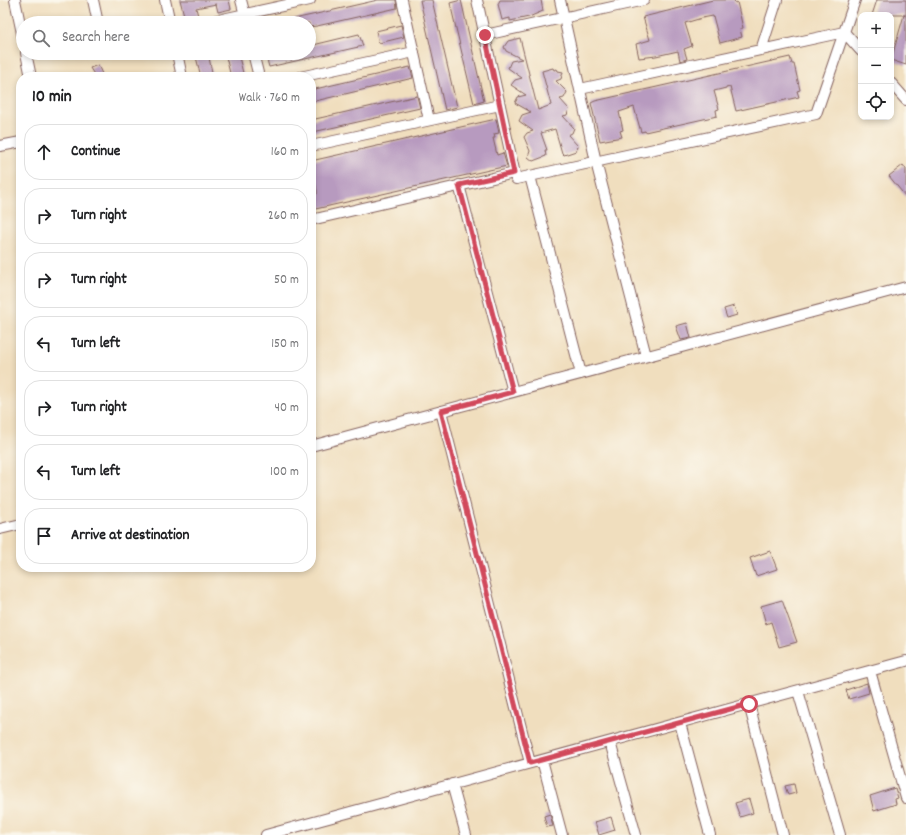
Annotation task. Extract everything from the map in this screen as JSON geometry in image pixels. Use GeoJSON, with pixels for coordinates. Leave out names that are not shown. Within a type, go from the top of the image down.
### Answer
{"type":"FeatureCollection","features":[{"type":"Feature","properties":{"kind":"street"},"geometry":{"type":"LineString","coordinates":[[15,0],[18,16]]}},
{"type":"Feature","properties":{"kind":"street"},"geometry":{"type":"LineString","coordinates":[[93,0],[96,16]]}},
{"type":"Feature","properties":{"kind":"street"},"geometry":{"type":"LineString","coordinates":[[165,0],[168,16]]}},
{"type":"Feature","properties":{"kind":"street"},"geometry":{"type":"LineString","coordinates":[[241,0],[245,16]]}},
{"type":"Feature","properties":{"kind":"street"},"geometry":{"type":"LineString","coordinates":[[256,16],[310,0]]}},
{"type":"Feature","properties":{"kind":"street"},"geometry":{"type":"LineString","coordinates":[[402,0],[428,120]]}},
{"type":"Feature","properties":{"kind":"street"},"geometry":{"type":"LineString","coordinates":[[477,0],[516,179],[816,114],[855,0]]}},
{"type":"Feature","properties":{"kind":"street"},"geometry":{"type":"LineString","coordinates":[[560,0],[596,162],[646,356]]}},
{"type":"Feature","properties":{"kind":"street"},"geometry":{"type":"LineString","coordinates":[[485,35],[644,0]]}},
{"type":"Feature","properties":{"kind":"street"},"geometry":{"type":"LineString","coordinates":[[761,50],[777,0]]}},
{"type":"Feature","properties":{"kind":"street"},"geometry":{"type":"LineString","coordinates":[[580,89],[844,32]]}},
{"type":"Feature","properties":{"kind":"street"},"geometry":{"type":"LineString","coordinates":[[844,32],[858,48]]}},
{"type":"Feature","properties":{"kind":"street"},"geometry":{"type":"LineString","coordinates":[[316,73],[414,52]]}},
{"type":"Feature","properties":{"kind":"street"},"geometry":{"type":"LineString","coordinates":[[28,60],[31,72]]}},
{"type":"Feature","properties":{"kind":"street"},"geometry":{"type":"LineString","coordinates":[[178,60],[181,72]]}},
{"type":"Feature","properties":{"kind":"street"},"geometry":{"type":"LineString","coordinates":[[254,60],[257,72]]}},
{"type":"Feature","properties":{"kind":"street"},"geometry":{"type":"LineString","coordinates":[[892,84],[905,95]]}},
{"type":"Feature","properties":{"kind":"street"},"geometry":{"type":"LineString","coordinates":[[316,145],[500,105]]}},
{"type":"Feature","properties":{"kind":"street"},"geometry":{"type":"LineString","coordinates":[[0,146],[16,143]]}},
{"type":"Feature","properties":{"kind":"street"},"geometry":{"type":"LineString","coordinates":[[316,219],[514,173]]}},
{"type":"Feature","properties":{"kind":"street"},"geometry":{"type":"LineString","coordinates":[[530,176],[581,374]]}},
{"type":"Feature","properties":{"kind":"street"},"geometry":{"type":"LineString","coordinates":[[459,185],[513,392]]}},
{"type":"Feature","properties":{"kind":"street"},"geometry":{"type":"LineString","coordinates":[[316,445],[906,287]]}},
{"type":"Feature","properties":{"kind":"street"},"geometry":{"type":"LineString","coordinates":[[441,411],[530,763]]}},
{"type":"Feature","properties":{"kind":"street"},"geometry":{"type":"LineString","coordinates":[[0,529],[16,525]]}},
{"type":"Feature","properties":{"kind":"street"},"geometry":{"type":"LineString","coordinates":[[267,835],[906,661]]}},
{"type":"Feature","properties":{"kind":"street"},"geometry":{"type":"LineString","coordinates":[[870,671],[906,798]]}},
{"type":"Feature","properties":{"kind":"street"},"geometry":{"type":"LineString","coordinates":[[798,690],[840,835]]}},
{"type":"Feature","properties":{"kind":"street"},"geometry":{"type":"LineString","coordinates":[[749,704],[783,835]]}},
{"type":"Feature","properties":{"kind":"street"},"geometry":{"type":"LineString","coordinates":[[680,722],[710,835]]}},
{"type":"Feature","properties":{"kind":"street"},"geometry":{"type":"LineString","coordinates":[[610,742],[636,835]]}},
{"type":"Feature","properties":{"kind":"street"},"geometry":{"type":"LineString","coordinates":[[542,760],[562,835]]}},
{"type":"Feature","properties":{"kind":"street"},"geometry":{"type":"LineString","coordinates":[[452,784],[466,835]]}},
{"type":"Feature","properties":{"kind":"building"},"geometry":{"type":"Polygon","coordinates":[[[180,0],[229,0],[231,9],[218,12],[216,4],[196,8],[198,16],[184,16],[180,0]]]}},
{"type":"Feature","properties":{"kind":"building"},"geometry":{"type":"Polygon","coordinates":[[[378,0],[396,0],[397,8],[317,26],[316,16],[307,16],[378,0]]]}},
{"type":"Feature","properties":{"kind":"building"},"geometry":{"type":"Polygon","coordinates":[[[420,0],[432,0],[457,107],[445,110],[420,0]]]}},
{"type":"Feature","properties":{"kind":"building"},"geometry":{"type":"Polygon","coordinates":[[[461,0],[484,101],[474,104],[450,3],[461,0]]]}},
{"type":"Feature","properties":{"kind":"building"},"geometry":{"type":"Polygon","coordinates":[[[500,0],[541,0],[543,11],[529,17],[510,21],[510,18],[502,20],[498,4],[500,0]]]}},
{"type":"Feature","properties":{"kind":"building"},"geometry":{"type":"Polygon","coordinates":[[[713,0],[734,0],[735,3],[737,2],[743,28],[740,29],[742,37],[720,43],[713,16],[702,18],[685,23],[692,46],[684,49],[687,59],[680,61],[678,51],[639,58],[636,44],[650,40],[643,17],[713,0]]]}},
{"type":"Feature","properties":{"kind":"building"},"geometry":{"type":"Polygon","coordinates":[[[877,0],[906,0],[906,15],[894,15],[894,12],[873,12],[877,0]]]}},
{"type":"Feature","properties":{"kind":"building"},"geometry":{"type":"Polygon","coordinates":[[[904,15],[906,16],[906,65],[894,61],[894,50],[904,15]]]}},
{"type":"Feature","properties":{"kind":"building"},"geometry":{"type":"Polygon","coordinates":[[[401,25],[404,37],[379,43],[376,31],[401,25]]]}},
{"type":"Feature","properties":{"kind":"building"},"geometry":{"type":"Polygon","coordinates":[[[359,34],[363,46],[316,56],[316,44],[359,34]]]}},
{"type":"Feature","properties":{"kind":"building"},"geometry":{"type":"Polygon","coordinates":[[[520,38],[538,110],[551,105],[542,71],[553,68],[554,70],[557,69],[558,71],[563,72],[561,79],[556,81],[567,92],[564,98],[560,99],[569,109],[567,115],[563,116],[574,128],[572,133],[568,135],[578,146],[576,151],[564,155],[562,153],[555,129],[541,133],[547,150],[545,150],[546,156],[533,161],[528,157],[530,151],[524,137],[527,133],[533,131],[519,121],[522,115],[531,112],[515,103],[518,97],[526,95],[511,85],[515,80],[522,78],[508,68],[511,61],[522,59],[506,51],[504,47],[508,41],[520,38]]]}},
{"type":"Feature","properties":{"kind":"building"},"geometry":{"type":"Polygon","coordinates":[[[790,57],[792,64],[794,64],[800,90],[797,91],[799,97],[736,111],[730,87],[714,91],[719,109],[716,110],[717,116],[645,132],[641,132],[634,107],[619,112],[623,130],[620,131],[622,137],[600,141],[591,103],[595,101],[790,57]]]}},
{"type":"Feature","properties":{"kind":"building"},"geometry":{"type":"Polygon","coordinates":[[[197,60],[209,60],[212,72],[200,72],[197,60]]]}},
{"type":"Feature","properties":{"kind":"building"},"geometry":{"type":"Polygon","coordinates":[[[227,60],[240,60],[243,72],[230,72],[227,60]]]}},
{"type":"Feature","properties":{"kind":"building"},"geometry":{"type":"Polygon","coordinates":[[[267,60],[300,60],[269,67],[267,60]]]}},
{"type":"Feature","properties":{"kind":"building"},"geometry":{"type":"Polygon","coordinates":[[[98,65],[101,72],[92,72],[90,68],[98,65]]]}},
{"type":"Feature","properties":{"kind":"building"},"geometry":{"type":"Polygon","coordinates":[[[410,67],[413,78],[316,101],[316,89],[410,67]]]}},
{"type":"Feature","properties":{"kind":"building"},"geometry":{"type":"Polygon","coordinates":[[[417,96],[420,108],[316,131],[316,119],[417,96]]]}},
{"type":"Feature","properties":{"kind":"building"},"geometry":{"type":"Polygon","coordinates":[[[496,119],[499,133],[494,134],[495,138],[493,138],[497,155],[503,153],[507,166],[316,209],[316,160],[496,119]]]}},
{"type":"Feature","properties":{"kind":"building"},"geometry":{"type":"Polygon","coordinates":[[[903,165],[906,169],[906,197],[889,176],[903,165]]]}},
{"type":"Feature","properties":{"kind":"building"},"geometry":{"type":"Polygon","coordinates":[[[734,306],[737,315],[727,318],[724,309],[734,306]]]}},
{"type":"Feature","properties":{"kind":"building"},"geometry":{"type":"Polygon","coordinates":[[[687,323],[691,338],[681,340],[676,326],[687,323]]]}},
{"type":"Feature","properties":{"kind":"building"},"geometry":{"type":"Polygon","coordinates":[[[770,551],[777,569],[756,576],[750,558],[770,551]]]}},
{"type":"Feature","properties":{"kind":"building"},"geometry":{"type":"Polygon","coordinates":[[[782,600],[797,642],[779,647],[771,622],[766,624],[761,606],[782,600]]]}},
{"type":"Feature","properties":{"kind":"building"},"geometry":{"type":"Polygon","coordinates":[[[867,683],[869,693],[849,699],[846,690],[867,683]]]}},
{"type":"Feature","properties":{"kind":"building"},"geometry":{"type":"Polygon","coordinates":[[[794,784],[796,793],[788,795],[785,786],[794,784]]]}},
{"type":"Feature","properties":{"kind":"building"},"geometry":{"type":"Polygon","coordinates":[[[895,788],[898,798],[895,799],[896,804],[874,811],[870,796],[895,788]]]}},
{"type":"Feature","properties":{"kind":"building"},"geometry":{"type":"Polygon","coordinates":[[[749,799],[753,813],[740,817],[735,803],[749,799]]]}},
{"type":"Feature","properties":{"kind":"building"},"geometry":{"type":"Polygon","coordinates":[[[550,814],[553,826],[547,827],[544,816],[550,814]]]}},
{"type":"Feature","properties":{"kind":"building"},"geometry":{"type":"Polygon","coordinates":[[[611,817],[615,830],[599,835],[595,822],[611,817]]]}},
{"type":"Feature","properties":{"kind":"route"},"geometry":{"type":"LineString","coordinates":[[485,35],[514,173],[459,185],[513,392],[441,411],[530,763],[749,704]]}}]}
